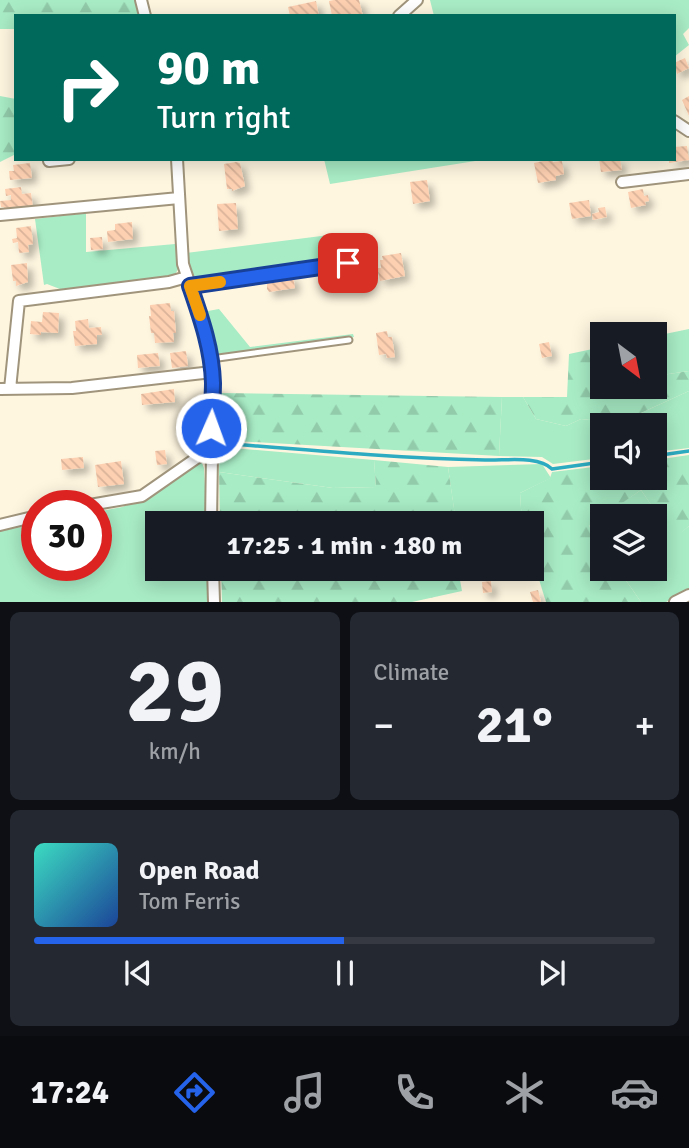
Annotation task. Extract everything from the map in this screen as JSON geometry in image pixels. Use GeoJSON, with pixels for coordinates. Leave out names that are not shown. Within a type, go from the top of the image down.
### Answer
{"type":"FeatureCollection","features":[{"type":"Feature","properties":{"kind":"street"},"geometry":{"type":"LineString","coordinates":[[401,14],[417,0]]}},
{"type":"Feature","properties":{"kind":"street"},"geometry":{"type":"LineString","coordinates":[[177,161],[181,248],[188,282],[201,318],[211,359],[211,511]]}},
{"type":"Feature","properties":{"kind":"street"},"geometry":{"type":"LineString","coordinates":[[622,182],[689,174]]}},
{"type":"Feature","properties":{"kind":"street"},"geometry":{"type":"LineString","coordinates":[[0,215],[179,198]]}},
{"type":"Feature","properties":{"kind":"street"},"geometry":{"type":"LineString","coordinates":[[188,282],[169,282],[19,301],[5,389],[72,388],[212,372]]}},
{"type":"Feature","properties":{"kind":"street"},"geometry":{"type":"LineString","coordinates":[[112,501],[142,496],[211,448]]}},
{"type":"Feature","properties":{"kind":"street"},"geometry":{"type":"LineString","coordinates":[[0,525],[21,520]]}},
{"type":"Feature","properties":{"kind":"street"},"geometry":{"type":"LineString","coordinates":[[213,581],[214,602]]}},
{"type":"Feature","properties":{"kind":"street"},"geometry":{"type":"LineString","coordinates":[[676,602],[689,595]]}},
{"type":"Feature","properties":{"kind":"lane"},"geometry":{"type":"LineString","coordinates":[[188,282],[348,263]]}},
{"type":"Feature","properties":{"kind":"lane"},"geometry":{"type":"LineString","coordinates":[[211,359],[349,340]]}},
{"type":"Feature","properties":{"kind":"green space"},"geometry":{"type":"Polygon","coordinates":[[[0,0],[135,0],[138,14],[14,14],[14,29],[0,29],[0,0]]]}},
{"type":"Feature","properties":{"kind":"green space"},"geometry":{"type":"Polygon","coordinates":[[[430,0],[689,0],[689,28],[683,34],[689,45],[676,55],[676,14],[434,14],[430,0]]]}},
{"type":"Feature","properties":{"kind":"green space"},"geometry":{"type":"Polygon","coordinates":[[[0,96],[14,99],[14,155],[0,162],[0,96]]]}},
{"type":"Feature","properties":{"kind":"green space"},"geometry":{"type":"Polygon","coordinates":[[[324,161],[475,161],[330,184],[324,161]]]}},
{"type":"Feature","properties":{"kind":"green space"},"geometry":{"type":"Polygon","coordinates":[[[86,213],[86,252],[175,244],[179,264],[176,272],[168,279],[65,291],[44,285],[35,219],[86,213]]]}},
{"type":"Feature","properties":{"kind":"green space"},"geometry":{"type":"Polygon","coordinates":[[[345,233],[349,259],[195,280],[191,275],[186,253],[345,233]]]}},
{"type":"Feature","properties":{"kind":"green space"},"geometry":{"type":"Polygon","coordinates":[[[197,290],[208,311],[219,309],[250,347],[353,334],[354,337],[218,356],[213,353],[213,340],[196,296],[197,290]]]}},
{"type":"Feature","properties":{"kind":"green space"},"geometry":{"type":"Polygon","coordinates":[[[689,329],[689,371],[667,374],[667,334],[689,329]]]}},
{"type":"Feature","properties":{"kind":"green space"},"geometry":{"type":"Polygon","coordinates":[[[590,350],[590,399],[667,399],[667,374],[689,371],[689,391],[641,413],[590,413],[590,420],[581,419],[566,426],[536,419],[523,397],[567,397],[569,354],[590,350]]]}},
{"type":"Feature","properties":{"kind":"green space"},"geometry":{"type":"Polygon","coordinates":[[[689,391],[689,448],[667,451],[667,413],[641,413],[689,391]]]}},
{"type":"Feature","properties":{"kind":"green space"},"geometry":{"type":"Polygon","coordinates":[[[220,393],[502,397],[499,456],[218,440],[220,393]]]}},
{"type":"Feature","properties":{"kind":"green space"},"geometry":{"type":"Polygon","coordinates":[[[502,397],[523,397],[536,419],[566,426],[581,419],[590,420],[590,459],[553,464],[542,457],[499,456],[502,397]]]}},
{"type":"Feature","properties":{"kind":"green space"},"geometry":{"type":"Polygon","coordinates":[[[220,447],[374,460],[376,487],[333,488],[219,472],[220,447]]]}},
{"type":"Feature","properties":{"kind":"green space"},"geometry":{"type":"Polygon","coordinates":[[[689,455],[689,526],[674,539],[667,529],[667,504],[650,504],[641,490],[667,490],[667,458],[689,455]]]}},
{"type":"Feature","properties":{"kind":"green space"},"geometry":{"type":"Polygon","coordinates":[[[374,460],[448,467],[454,511],[220,511],[219,472],[333,488],[376,487],[374,460]]]}},
{"type":"Feature","properties":{"kind":"green space"},"geometry":{"type":"Polygon","coordinates":[[[197,463],[202,463],[206,511],[145,511],[145,581],[210,581],[211,602],[0,602],[0,531],[21,527],[21,581],[112,581],[112,509],[150,497],[197,463]]]}},
{"type":"Feature","properties":{"kind":"green space"},"geometry":{"type":"Polygon","coordinates":[[[542,464],[551,478],[520,493],[521,511],[454,511],[448,467],[542,464]]]}},
{"type":"Feature","properties":{"kind":"green space"},"geometry":{"type":"Polygon","coordinates":[[[590,467],[590,490],[641,490],[621,504],[590,504],[589,526],[590,581],[626,581],[641,602],[546,602],[539,581],[544,581],[544,511],[521,511],[520,493],[550,478],[552,472],[590,467]]]}},
{"type":"Feature","properties":{"kind":"green space"},"geometry":{"type":"Polygon","coordinates":[[[641,490],[651,504],[620,504],[641,490]]]}},
{"type":"Feature","properties":{"kind":"green space"},"geometry":{"type":"Polygon","coordinates":[[[689,526],[689,590],[666,602],[641,602],[626,581],[667,581],[667,528],[674,538],[689,526]]]}},
{"type":"Feature","properties":{"kind":"green space"},"geometry":{"type":"Polygon","coordinates":[[[221,581],[460,581],[462,591],[412,602],[222,602],[221,581]]]}},
{"type":"Feature","properties":{"kind":"building"},"geometry":{"type":"Polygon","coordinates":[[[359,0],[362,14],[332,14],[329,1],[359,0]]]}},
{"type":"Feature","properties":{"kind":"building"},"geometry":{"type":"Polygon","coordinates":[[[316,1],[319,14],[290,14],[288,7],[316,1]]]}},
{"type":"Feature","properties":{"kind":"building"},"geometry":{"type":"Polygon","coordinates":[[[685,58],[689,68],[677,74],[676,62],[685,58]]]}},
{"type":"Feature","properties":{"kind":"building"},"geometry":{"type":"Polygon","coordinates":[[[689,96],[689,116],[682,100],[689,96]]]}},
{"type":"Feature","properties":{"kind":"building"},"geometry":{"type":"Polygon","coordinates":[[[687,146],[689,160],[669,163],[676,161],[676,147],[687,146]]]}},
{"type":"Feature","properties":{"kind":"building"},"geometry":{"type":"Polygon","coordinates":[[[562,161],[564,174],[556,176],[556,180],[538,183],[534,163],[562,161]]]}},
{"type":"Feature","properties":{"kind":"building"},"geometry":{"type":"Polygon","coordinates":[[[599,161],[620,161],[622,170],[601,172],[599,161]]]}},
{"type":"Feature","properties":{"kind":"building"},"geometry":{"type":"Polygon","coordinates":[[[30,163],[32,178],[10,180],[9,171],[14,171],[13,165],[30,163]]]}},
{"type":"Feature","properties":{"kind":"building"},"geometry":{"type":"Polygon","coordinates":[[[240,163],[245,186],[232,191],[227,189],[224,164],[240,163]]]}},
{"type":"Feature","properties":{"kind":"building"},"geometry":{"type":"Polygon","coordinates":[[[427,180],[430,201],[413,204],[410,182],[427,180]]]}},
{"type":"Feature","properties":{"kind":"building"},"geometry":{"type":"Polygon","coordinates":[[[21,187],[22,194],[31,193],[33,208],[4,210],[0,201],[11,200],[11,195],[6,196],[5,189],[21,187]]]}},
{"type":"Feature","properties":{"kind":"building"},"geometry":{"type":"Polygon","coordinates":[[[643,189],[644,196],[648,195],[649,201],[645,202],[646,205],[631,208],[628,192],[643,189]]]}},
{"type":"Feature","properties":{"kind":"building"},"geometry":{"type":"Polygon","coordinates":[[[589,200],[591,216],[572,219],[569,203],[589,200]]]}},
{"type":"Feature","properties":{"kind":"building"},"geometry":{"type":"Polygon","coordinates":[[[236,203],[238,229],[219,231],[217,204],[236,203]]]}},
{"type":"Feature","properties":{"kind":"building"},"geometry":{"type":"Polygon","coordinates":[[[605,207],[607,217],[593,220],[592,214],[599,212],[598,208],[605,207]]]}},
{"type":"Feature","properties":{"kind":"building"},"geometry":{"type":"Polygon","coordinates":[[[132,222],[133,239],[108,242],[107,231],[115,230],[115,224],[132,222]]]}},
{"type":"Feature","properties":{"kind":"building"},"geometry":{"type":"Polygon","coordinates":[[[31,226],[33,244],[28,245],[29,252],[19,253],[18,242],[13,243],[12,239],[17,238],[16,228],[31,226]]]}},
{"type":"Feature","properties":{"kind":"building"},"geometry":{"type":"Polygon","coordinates":[[[102,237],[103,249],[91,250],[90,238],[102,237]]]}},
{"type":"Feature","properties":{"kind":"building"},"geometry":{"type":"Polygon","coordinates":[[[401,253],[405,276],[380,281],[377,268],[381,268],[382,256],[401,253]]]}},
{"type":"Feature","properties":{"kind":"building"},"geometry":{"type":"Polygon","coordinates":[[[27,263],[28,282],[16,286],[11,265],[27,263]]]}},
{"type":"Feature","properties":{"kind":"building"},"geometry":{"type":"Polygon","coordinates":[[[293,275],[295,288],[269,292],[267,289],[267,279],[293,275]]]}},
{"type":"Feature","properties":{"kind":"building"},"geometry":{"type":"Polygon","coordinates":[[[170,303],[171,311],[174,311],[174,342],[155,343],[154,333],[151,333],[150,305],[170,303]]]}},
{"type":"Feature","properties":{"kind":"building"},"geometry":{"type":"Polygon","coordinates":[[[43,312],[59,313],[58,333],[30,334],[31,321],[42,322],[43,312]]]}},
{"type":"Feature","properties":{"kind":"building"},"geometry":{"type":"Polygon","coordinates":[[[88,319],[89,328],[101,327],[102,335],[97,335],[97,344],[75,346],[75,321],[88,319]]]}},
{"type":"Feature","properties":{"kind":"building"},"geometry":{"type":"Polygon","coordinates":[[[387,331],[388,337],[392,337],[395,357],[379,355],[376,333],[387,331]]]}},
{"type":"Feature","properties":{"kind":"building"},"geometry":{"type":"Polygon","coordinates":[[[549,342],[552,356],[542,358],[539,344],[549,342]]]}},
{"type":"Feature","properties":{"kind":"building"},"geometry":{"type":"Polygon","coordinates":[[[186,351],[188,366],[172,368],[170,353],[186,351]]]}},
{"type":"Feature","properties":{"kind":"building"},"geometry":{"type":"Polygon","coordinates":[[[158,353],[160,366],[138,368],[137,355],[158,353]]]}},
{"type":"Feature","properties":{"kind":"building"},"geometry":{"type":"Polygon","coordinates":[[[174,389],[175,402],[142,405],[141,394],[174,389]]]}},
{"type":"Feature","properties":{"kind":"building"},"geometry":{"type":"Polygon","coordinates":[[[165,450],[167,464],[157,465],[155,451],[165,450]]]}},
{"type":"Feature","properties":{"kind":"building"},"geometry":{"type":"Polygon","coordinates":[[[83,457],[84,468],[62,470],[61,459],[83,457]]]}},
{"type":"Feature","properties":{"kind":"building"},"geometry":{"type":"Polygon","coordinates":[[[121,461],[124,484],[98,487],[95,465],[121,461]]]}},
{"type":"Feature","properties":{"kind":"building"},"geometry":{"type":"Polygon","coordinates":[[[491,581],[492,592],[483,593],[482,582],[491,581]]]}},
{"type":"Feature","properties":{"kind":"building"},"geometry":{"type":"Polygon","coordinates":[[[538,590],[541,602],[533,602],[530,592],[538,590]]]}},
{"type":"Feature","properties":{"kind":"waterway"},"geometry":{"type":"LineString","coordinates":[[220,443],[418,457],[530,460],[552,469],[590,464]]}},
{"type":"Feature","properties":{"kind":"waterway"},"geometry":{"type":"LineString","coordinates":[[667,454],[689,451]]}},
{"type":"Feature","properties":{"kind":"slow traffic"},"geometry":{"type":"LineString","coordinates":[[200,315],[190,286],[220,282]]}},
{"type":"Feature","properties":{"kind":"route"},"geometry":{"type":"LineString","coordinates":[[211,428],[211,359],[190,286],[348,263]]}}]}
